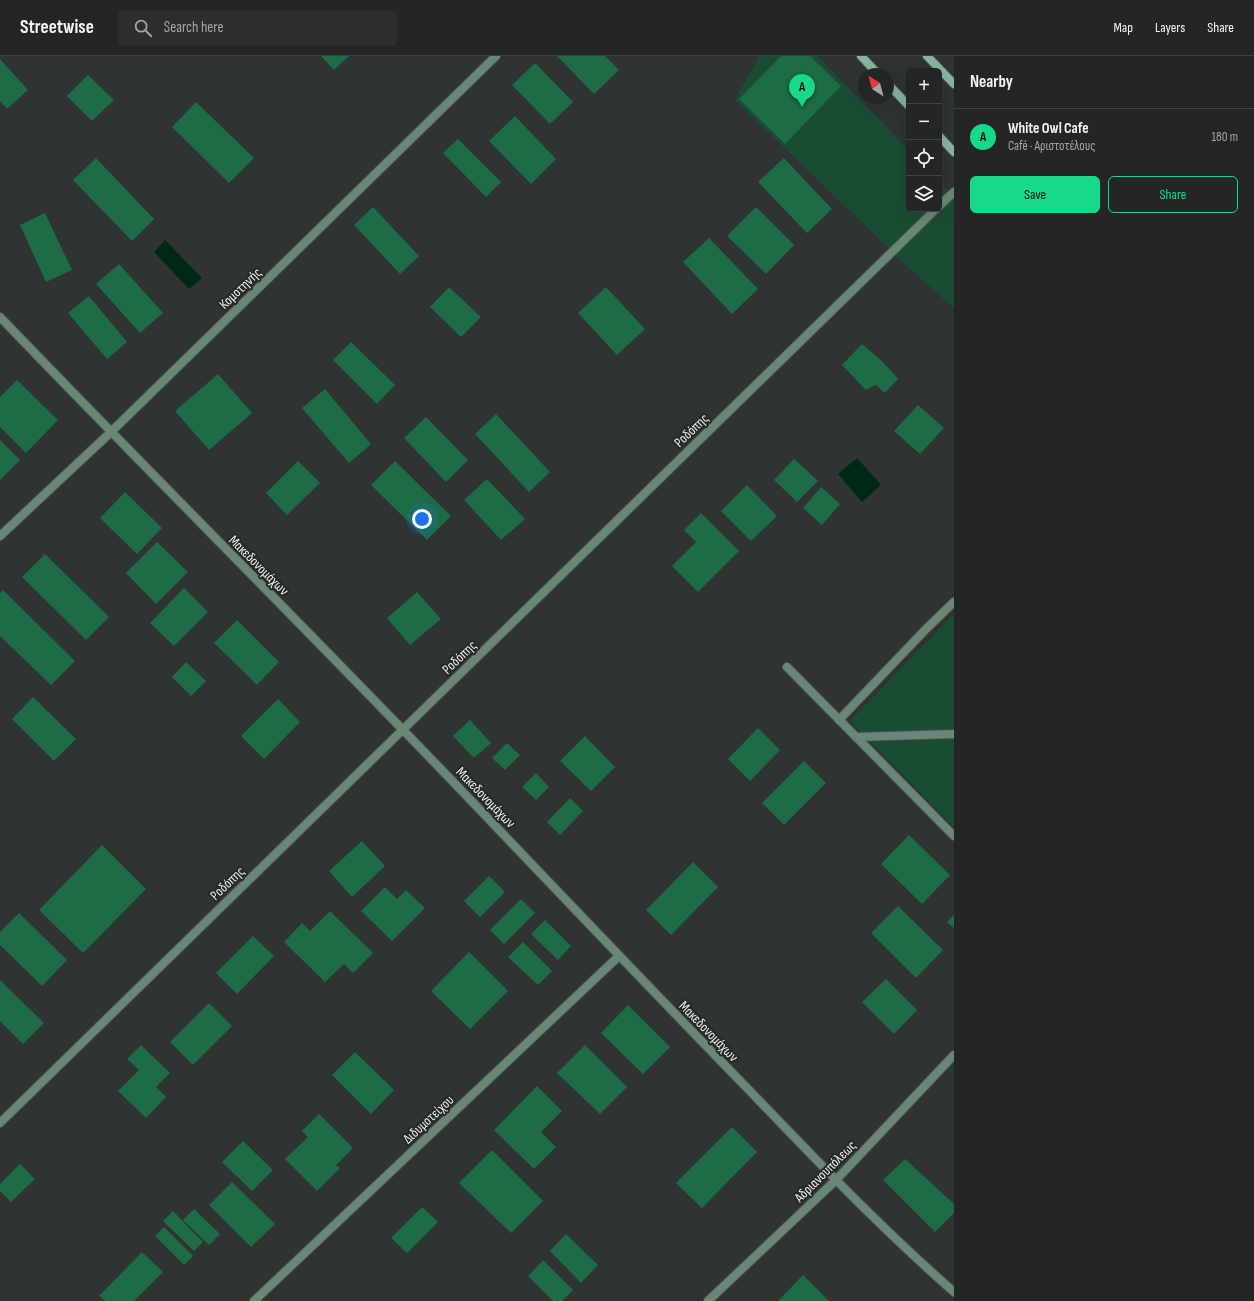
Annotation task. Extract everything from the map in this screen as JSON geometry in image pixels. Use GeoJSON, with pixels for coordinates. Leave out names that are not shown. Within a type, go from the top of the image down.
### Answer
{"type":"FeatureCollection","features":[{"type":"Feature","properties":{"kind":"street","name":"Κομοτηνής"},"geometry":{"type":"LineString","coordinates":[[0,536],[111,432],[496,56]]}},
{"type":"Feature","properties":{"kind":"street"},"geometry":{"type":"LineString","coordinates":[[861,56],[872,68]]}},
{"type":"Feature","properties":{"kind":"street"},"geometry":{"type":"LineString","coordinates":[[927,56],[954,84]]}},
{"type":"Feature","properties":{"kind":"street"},"geometry":{"type":"LineString","coordinates":[[894,90],[907,104]]}},
{"type":"Feature","properties":{"kind":"street"},"geometry":{"type":"LineString","coordinates":[[942,139],[954,152]]}},
{"type":"Feature","properties":{"kind":"street"},"geometry":{"type":"LineString","coordinates":[[942,203],[954,192]]}},
{"type":"Feature","properties":{"kind":"street","name":"Ροδόπης"},"geometry":{"type":"LineString","coordinates":[[0,1123],[933,212]]}},
{"type":"Feature","properties":{"kind":"street","name":"Μακεδονομάχων"},"geometry":{"type":"LineString","coordinates":[[0,317],[111,432],[404,729],[619,956],[836,1180],[931,1272],[954,1292]]}},
{"type":"Feature","properties":{"kind":"street"},"geometry":{"type":"LineString","coordinates":[[839,720],[926,628],[954,602]]}},
{"type":"Feature","properties":{"kind":"street"},"geometry":{"type":"LineString","coordinates":[[787,667],[954,836]]}},
{"type":"Feature","properties":{"kind":"street"},"geometry":{"type":"LineString","coordinates":[[856,737],[954,734]]}},
{"type":"Feature","properties":{"kind":"street","name":"Διδυμοτείχου"},"geometry":{"type":"LineString","coordinates":[[254,1301],[619,956]]}},
{"type":"Feature","properties":{"kind":"street","name":"Αδριανουπόλεως"},"geometry":{"type":"LineString","coordinates":[[708,1301],[836,1180],[954,1055]]}},
{"type":"Feature","properties":{"kind":"shaded area"},"geometry":{"type":"Polygon","coordinates":[[[759,56],[817,56],[858,98],[858,104],[864,104],[906,147],[906,212],[942,212],[942,184],[954,197],[954,308],[911,270],[735,100],[759,56]]]}},
{"type":"Feature","properties":{"kind":"shaded area"},"geometry":{"type":"Polygon","coordinates":[[[165,240],[202,278],[189,289],[154,252],[165,240]]]}},
{"type":"Feature","properties":{"kind":"shaded area"},"geometry":{"type":"Polygon","coordinates":[[[857,458],[881,485],[862,502],[838,474],[857,458]]]}},
{"type":"Feature","properties":{"kind":"shaded area"},"geometry":{"type":"Polygon","coordinates":[[[954,614],[954,827],[850,721],[954,614]]]}},
{"type":"Feature","properties":{"kind":"building"},"geometry":{"type":"Polygon","coordinates":[[[321,56],[349,56],[334,70],[321,56]]]}},
{"type":"Feature","properties":{"kind":"building"},"geometry":{"type":"Polygon","coordinates":[[[557,56],[605,56],[619,70],[594,94],[557,56]]]}},
{"type":"Feature","properties":{"kind":"building"},"geometry":{"type":"Polygon","coordinates":[[[781,56],[810,56],[841,86],[785,144],[739,99],[781,56]]]}},
{"type":"Feature","properties":{"kind":"building"},"geometry":{"type":"Polygon","coordinates":[[[0,59],[28,90],[7,109],[0,101],[0,59]]]}},
{"type":"Feature","properties":{"kind":"building"},"geometry":{"type":"Polygon","coordinates":[[[535,63],[573,102],[550,124],[512,85],[535,63]]]}},
{"type":"Feature","properties":{"kind":"building"},"geometry":{"type":"Polygon","coordinates":[[[88,75],[114,100],[92,121],[67,96],[88,75]]]}},
{"type":"Feature","properties":{"kind":"building"},"geometry":{"type":"Polygon","coordinates":[[[196,102],[254,158],[229,183],[172,127],[196,102]]]}},
{"type":"Feature","properties":{"kind":"building"},"geometry":{"type":"Polygon","coordinates":[[[515,116],[556,159],[531,184],[489,141],[515,116]]]}},
{"type":"Feature","properties":{"kind":"building"},"geometry":{"type":"Polygon","coordinates":[[[458,139],[501,182],[486,197],[443,153],[458,139]]]}},
{"type":"Feature","properties":{"kind":"building"},"geometry":{"type":"Polygon","coordinates":[[[96,158],[154,219],[132,241],[73,180],[96,158]]]}},
{"type":"Feature","properties":{"kind":"building"},"geometry":{"type":"Polygon","coordinates":[[[784,158],[832,209],[807,233],[758,182],[784,158]]]}},
{"type":"Feature","properties":{"kind":"building"},"geometry":{"type":"Polygon","coordinates":[[[373,207],[419,256],[400,274],[354,225],[373,207]]]}},
{"type":"Feature","properties":{"kind":"building"},"geometry":{"type":"Polygon","coordinates":[[[756,207],[794,245],[766,274],[727,236],[756,207]]]}},
{"type":"Feature","properties":{"kind":"building"},"geometry":{"type":"Polygon","coordinates":[[[45,213],[72,270],[46,282],[20,225],[45,213]]]}},
{"type":"Feature","properties":{"kind":"building"},"geometry":{"type":"Polygon","coordinates":[[[709,238],[758,289],[732,314],[683,262],[709,238]]]}},
{"type":"Feature","properties":{"kind":"building"},"geometry":{"type":"Polygon","coordinates":[[[119,264],[163,313],[140,333],[96,284],[119,264]]]}},
{"type":"Feature","properties":{"kind":"building"},"geometry":{"type":"Polygon","coordinates":[[[449,287],[481,317],[461,337],[430,307],[449,287]]]}},
{"type":"Feature","properties":{"kind":"building"},"geometry":{"type":"Polygon","coordinates":[[[606,287],[645,329],[617,355],[578,313],[606,287]]]}},
{"type":"Feature","properties":{"kind":"building"},"geometry":{"type":"Polygon","coordinates":[[[89,296],[127,342],[107,359],[68,313],[89,296]]]}},
{"type":"Feature","properties":{"kind":"building"},"geometry":{"type":"Polygon","coordinates":[[[351,342],[395,385],[377,404],[333,360],[351,342]]]}},
{"type":"Feature","properties":{"kind":"building"},"geometry":{"type":"Polygon","coordinates":[[[862,344],[884,363],[898,379],[885,393],[876,385],[866,390],[842,365],[862,344]]]}},
{"type":"Feature","properties":{"kind":"building"},"geometry":{"type":"Polygon","coordinates":[[[218,374],[252,413],[209,450],[175,411],[218,374]]]}},
{"type":"Feature","properties":{"kind":"building"},"geometry":{"type":"Polygon","coordinates":[[[17,380],[58,420],[26,453],[0,427],[0,397],[17,380]]]}},
{"type":"Feature","properties":{"kind":"building"},"geometry":{"type":"Polygon","coordinates":[[[325,389],[371,444],[349,463],[302,408],[325,389]]]}},
{"type":"Feature","properties":{"kind":"building"},"geometry":{"type":"Polygon","coordinates":[[[918,405],[944,428],[920,454],[894,431],[918,405]]]}},
{"type":"Feature","properties":{"kind":"building"},"geometry":{"type":"Polygon","coordinates":[[[496,414],[550,472],[529,492],[475,434],[496,414]]]}},
{"type":"Feature","properties":{"kind":"building"},"geometry":{"type":"Polygon","coordinates":[[[426,417],[468,460],[446,482],[404,438],[426,417]]]}},
{"type":"Feature","properties":{"kind":"building"},"geometry":{"type":"Polygon","coordinates":[[[0,440],[20,460],[0,480],[0,440]]]}},
{"type":"Feature","properties":{"kind":"building"},"geometry":{"type":"Polygon","coordinates":[[[794,459],[818,481],[797,502],[774,480],[794,459]]]}},
{"type":"Feature","properties":{"kind":"building"},"geometry":{"type":"Polygon","coordinates":[[[298,461],[320,483],[287,515],[266,493],[298,461]]]}},
{"type":"Feature","properties":{"kind":"building"},"geometry":{"type":"Polygon","coordinates":[[[395,461],[451,516],[427,540],[371,485],[395,461]]]}},
{"type":"Feature","properties":{"kind":"building"},"geometry":{"type":"Polygon","coordinates":[[[487,479],[525,519],[501,540],[464,500],[487,479]]]}},
{"type":"Feature","properties":{"kind":"building"},"geometry":{"type":"Polygon","coordinates":[[[747,485],[777,516],[751,541],[721,511],[747,485]]]}},
{"type":"Feature","properties":{"kind":"building"},"geometry":{"type":"Polygon","coordinates":[[[821,487],[840,504],[822,525],[803,508],[821,487]]]}},
{"type":"Feature","properties":{"kind":"building"},"geometry":{"type":"Polygon","coordinates":[[[125,492],[162,528],[137,554],[100,518],[125,492]]]}},
{"type":"Feature","properties":{"kind":"building"},"geometry":{"type":"Polygon","coordinates":[[[701,513],[739,551],[698,592],[672,566],[696,542],[684,530],[701,513]]]}},
{"type":"Feature","properties":{"kind":"building"},"geometry":{"type":"Polygon","coordinates":[[[157,542],[188,572],[156,604],[126,573],[157,542]]]}},
{"type":"Feature","properties":{"kind":"building"},"geometry":{"type":"Polygon","coordinates":[[[45,554],[109,617],[86,640],[22,577],[45,554]]]}},
{"type":"Feature","properties":{"kind":"building"},"geometry":{"type":"Polygon","coordinates":[[[184,588],[208,612],[174,646],[150,623],[184,588]]]}},
{"type":"Feature","properties":{"kind":"building"},"geometry":{"type":"Polygon","coordinates":[[[3,590],[75,661],[51,685],[0,636],[0,593],[3,590]]]}},
{"type":"Feature","properties":{"kind":"building"},"geometry":{"type":"Polygon","coordinates":[[[417,592],[441,619],[410,645],[387,618],[417,592]]]}},
{"type":"Feature","properties":{"kind":"building"},"geometry":{"type":"Polygon","coordinates":[[[237,620],[279,662],[257,685],[214,643],[237,620]]]}},
{"type":"Feature","properties":{"kind":"building"},"geometry":{"type":"Polygon","coordinates":[[[186,662],[206,681],[191,696],[172,677],[186,662]]]}},
{"type":"Feature","properties":{"kind":"building"},"geometry":{"type":"Polygon","coordinates":[[[33,697],[76,739],[54,761],[12,719],[33,697]]]}},
{"type":"Feature","properties":{"kind":"building"},"geometry":{"type":"Polygon","coordinates":[[[278,699],[300,722],[264,759],[241,736],[278,699]]]}},
{"type":"Feature","properties":{"kind":"building"},"geometry":{"type":"Polygon","coordinates":[[[470,720],[491,743],[474,758],[453,736],[470,720]]]}},
{"type":"Feature","properties":{"kind":"building"},"geometry":{"type":"Polygon","coordinates":[[[758,728],[780,750],[750,781],[728,759],[758,728]]]}},
{"type":"Feature","properties":{"kind":"building"},"geometry":{"type":"Polygon","coordinates":[[[585,736],[615,767],[591,791],[560,761],[585,736]]]}},
{"type":"Feature","properties":{"kind":"building"},"geometry":{"type":"Polygon","coordinates":[[[507,743],[520,755],[505,770],[492,758],[507,743]]]}},
{"type":"Feature","properties":{"kind":"building"},"geometry":{"type":"Polygon","coordinates":[[[804,761],[826,783],[784,825],[762,803],[804,761]]]}},
{"type":"Feature","properties":{"kind":"building"},"geometry":{"type":"Polygon","coordinates":[[[536,773],[549,787],[536,800],[522,787],[536,773]]]}},
{"type":"Feature","properties":{"kind":"building"},"geometry":{"type":"Polygon","coordinates":[[[570,798],[583,811],[560,835],[547,822],[570,798]]]}},
{"type":"Feature","properties":{"kind":"building"},"geometry":{"type":"Polygon","coordinates":[[[909,835],[950,875],[922,904],[881,864],[909,835]]]}},
{"type":"Feature","properties":{"kind":"building"},"geometry":{"type":"Polygon","coordinates":[[[362,841],[385,866],[352,897],[329,871],[362,841]]]}},
{"type":"Feature","properties":{"kind":"building"},"geometry":{"type":"Polygon","coordinates":[[[102,845],[146,889],[83,953],[39,910],[102,845]]]}},
{"type":"Feature","properties":{"kind":"building"},"geometry":{"type":"Polygon","coordinates":[[[693,862],[718,887],[671,935],[646,910],[693,862]]]}},
{"type":"Feature","properties":{"kind":"building"},"geometry":{"type":"Polygon","coordinates":[[[489,876],[505,892],[480,917],[464,901],[489,876]]]}},
{"type":"Feature","properties":{"kind":"building"},"geometry":{"type":"Polygon","coordinates":[[[385,887],[397,899],[406,890],[425,908],[392,941],[361,911],[385,887]]]}},
{"type":"Feature","properties":{"kind":"building"},"geometry":{"type":"Polygon","coordinates":[[[521,899],[535,913],[504,944],[490,930],[521,899]]]}},
{"type":"Feature","properties":{"kind":"building"},"geometry":{"type":"Polygon","coordinates":[[[898,906],[943,950],[916,978],[871,933],[898,906]]]}},
{"type":"Feature","properties":{"kind":"building"},"geometry":{"type":"Polygon","coordinates":[[[330,911],[373,953],[353,973],[344,964],[325,982],[284,942],[302,923],[310,931],[330,911]]]}},
{"type":"Feature","properties":{"kind":"building"},"geometry":{"type":"Polygon","coordinates":[[[19,913],[67,960],[42,986],[0,945],[0,932],[19,913]]]}},
{"type":"Feature","properties":{"kind":"building"},"geometry":{"type":"Polygon","coordinates":[[[954,915],[954,928],[947,922],[954,915]]]}},
{"type":"Feature","properties":{"kind":"building"},"geometry":{"type":"Polygon","coordinates":[[[545,920],[571,946],[558,960],[531,934],[545,920]]]}},
{"type":"Feature","properties":{"kind":"building"},"geometry":{"type":"Polygon","coordinates":[[[253,936],[274,956],[237,994],[216,973],[253,936]]]}},
{"type":"Feature","properties":{"kind":"building"},"geometry":{"type":"Polygon","coordinates":[[[523,942],[552,971],[538,985],[508,957],[523,942]]]}},
{"type":"Feature","properties":{"kind":"building"},"geometry":{"type":"Polygon","coordinates":[[[469,952],[508,991],[470,1029],[431,991],[469,952]]]}},
{"type":"Feature","properties":{"kind":"building"},"geometry":{"type":"Polygon","coordinates":[[[886,979],[917,1010],[894,1034],[862,1002],[886,979]]]}},
{"type":"Feature","properties":{"kind":"building"},"geometry":{"type":"Polygon","coordinates":[[[0,980],[44,1023],[23,1044],[0,1021],[0,980]]]}},
{"type":"Feature","properties":{"kind":"building"},"geometry":{"type":"Polygon","coordinates":[[[209,1003],[232,1026],[193,1065],[170,1042],[209,1003]]]}},
{"type":"Feature","properties":{"kind":"building"},"geometry":{"type":"Polygon","coordinates":[[[628,1005],[670,1047],[643,1074],[601,1033],[628,1005]]]}},
{"type":"Feature","properties":{"kind":"building"},"geometry":{"type":"Polygon","coordinates":[[[141,1045],[170,1073],[156,1087],[166,1097],[146,1118],[118,1091],[139,1070],[127,1059],[141,1045]]]}},
{"type":"Feature","properties":{"kind":"building"},"geometry":{"type":"Polygon","coordinates":[[[585,1045],[627,1087],[600,1114],[557,1073],[585,1045]]]}},
{"type":"Feature","properties":{"kind":"building"},"geometry":{"type":"Polygon","coordinates":[[[355,1052],[394,1090],[371,1114],[332,1075],[355,1052]]]}},
{"type":"Feature","properties":{"kind":"building"},"geometry":{"type":"Polygon","coordinates":[[[537,1086],[562,1111],[541,1132],[556,1147],[534,1169],[494,1130],[537,1086]]]}},
{"type":"Feature","properties":{"kind":"building"},"geometry":{"type":"Polygon","coordinates":[[[319,1114],[353,1148],[336,1165],[340,1168],[317,1191],[285,1159],[308,1137],[302,1131],[319,1114]]]}},
{"type":"Feature","properties":{"kind":"building"},"geometry":{"type":"Polygon","coordinates":[[[732,1127],[757,1152],[702,1208],[676,1183],[732,1127]]]}},
{"type":"Feature","properties":{"kind":"building"},"geometry":{"type":"Polygon","coordinates":[[[243,1141],[273,1170],[252,1191],[222,1162],[243,1141]]]}},
{"type":"Feature","properties":{"kind":"building"},"geometry":{"type":"Polygon","coordinates":[[[492,1150],[543,1201],[511,1233],[459,1183],[492,1150]]]}},
{"type":"Feature","properties":{"kind":"building"},"geometry":{"type":"Polygon","coordinates":[[[905,1159],[954,1204],[954,1213],[935,1232],[883,1180],[905,1159]]]}},
{"type":"Feature","properties":{"kind":"building"},"geometry":{"type":"Polygon","coordinates":[[[20,1164],[35,1179],[11,1202],[0,1191],[0,1184],[20,1164]]]}},
{"type":"Feature","properties":{"kind":"building"},"geometry":{"type":"Polygon","coordinates":[[[232,1182],[275,1224],[251,1247],[209,1205],[232,1182]]]}},
{"type":"Feature","properties":{"kind":"building"},"geometry":{"type":"Polygon","coordinates":[[[422,1207],[438,1222],[407,1253],[391,1238],[422,1207]]]}},
{"type":"Feature","properties":{"kind":"building"},"geometry":{"type":"Polygon","coordinates":[[[194,1209],[220,1234],[209,1245],[183,1220],[194,1209]]]}},
{"type":"Feature","properties":{"kind":"building"},"geometry":{"type":"Polygon","coordinates":[[[173,1211],[203,1242],[194,1251],[163,1221],[173,1211]]]}},
{"type":"Feature","properties":{"kind":"building"},"geometry":{"type":"Polygon","coordinates":[[[164,1227],[193,1256],[184,1265],[155,1236],[164,1227]]]}},
{"type":"Feature","properties":{"kind":"building"},"geometry":{"type":"Polygon","coordinates":[[[566,1234],[598,1265],[581,1283],[550,1251],[566,1234]]]}},
{"type":"Feature","properties":{"kind":"building"},"geometry":{"type":"Polygon","coordinates":[[[142,1252],[163,1272],[134,1301],[105,1301],[99,1296],[142,1252]]]}},
{"type":"Feature","properties":{"kind":"building"},"geometry":{"type":"Polygon","coordinates":[[[543,1260],[573,1290],[562,1301],[553,1301],[528,1276],[543,1260]]]}},
{"type":"Feature","properties":{"kind":"building"},"geometry":{"type":"Polygon","coordinates":[[[803,1275],[829,1301],[778,1301],[803,1275]]]}},
{"type":"Feature","properties":{"kind":"place","name":"White Owl Cafe"},"geometry":{"type":"Point","coordinates":[802,107]}}]}
